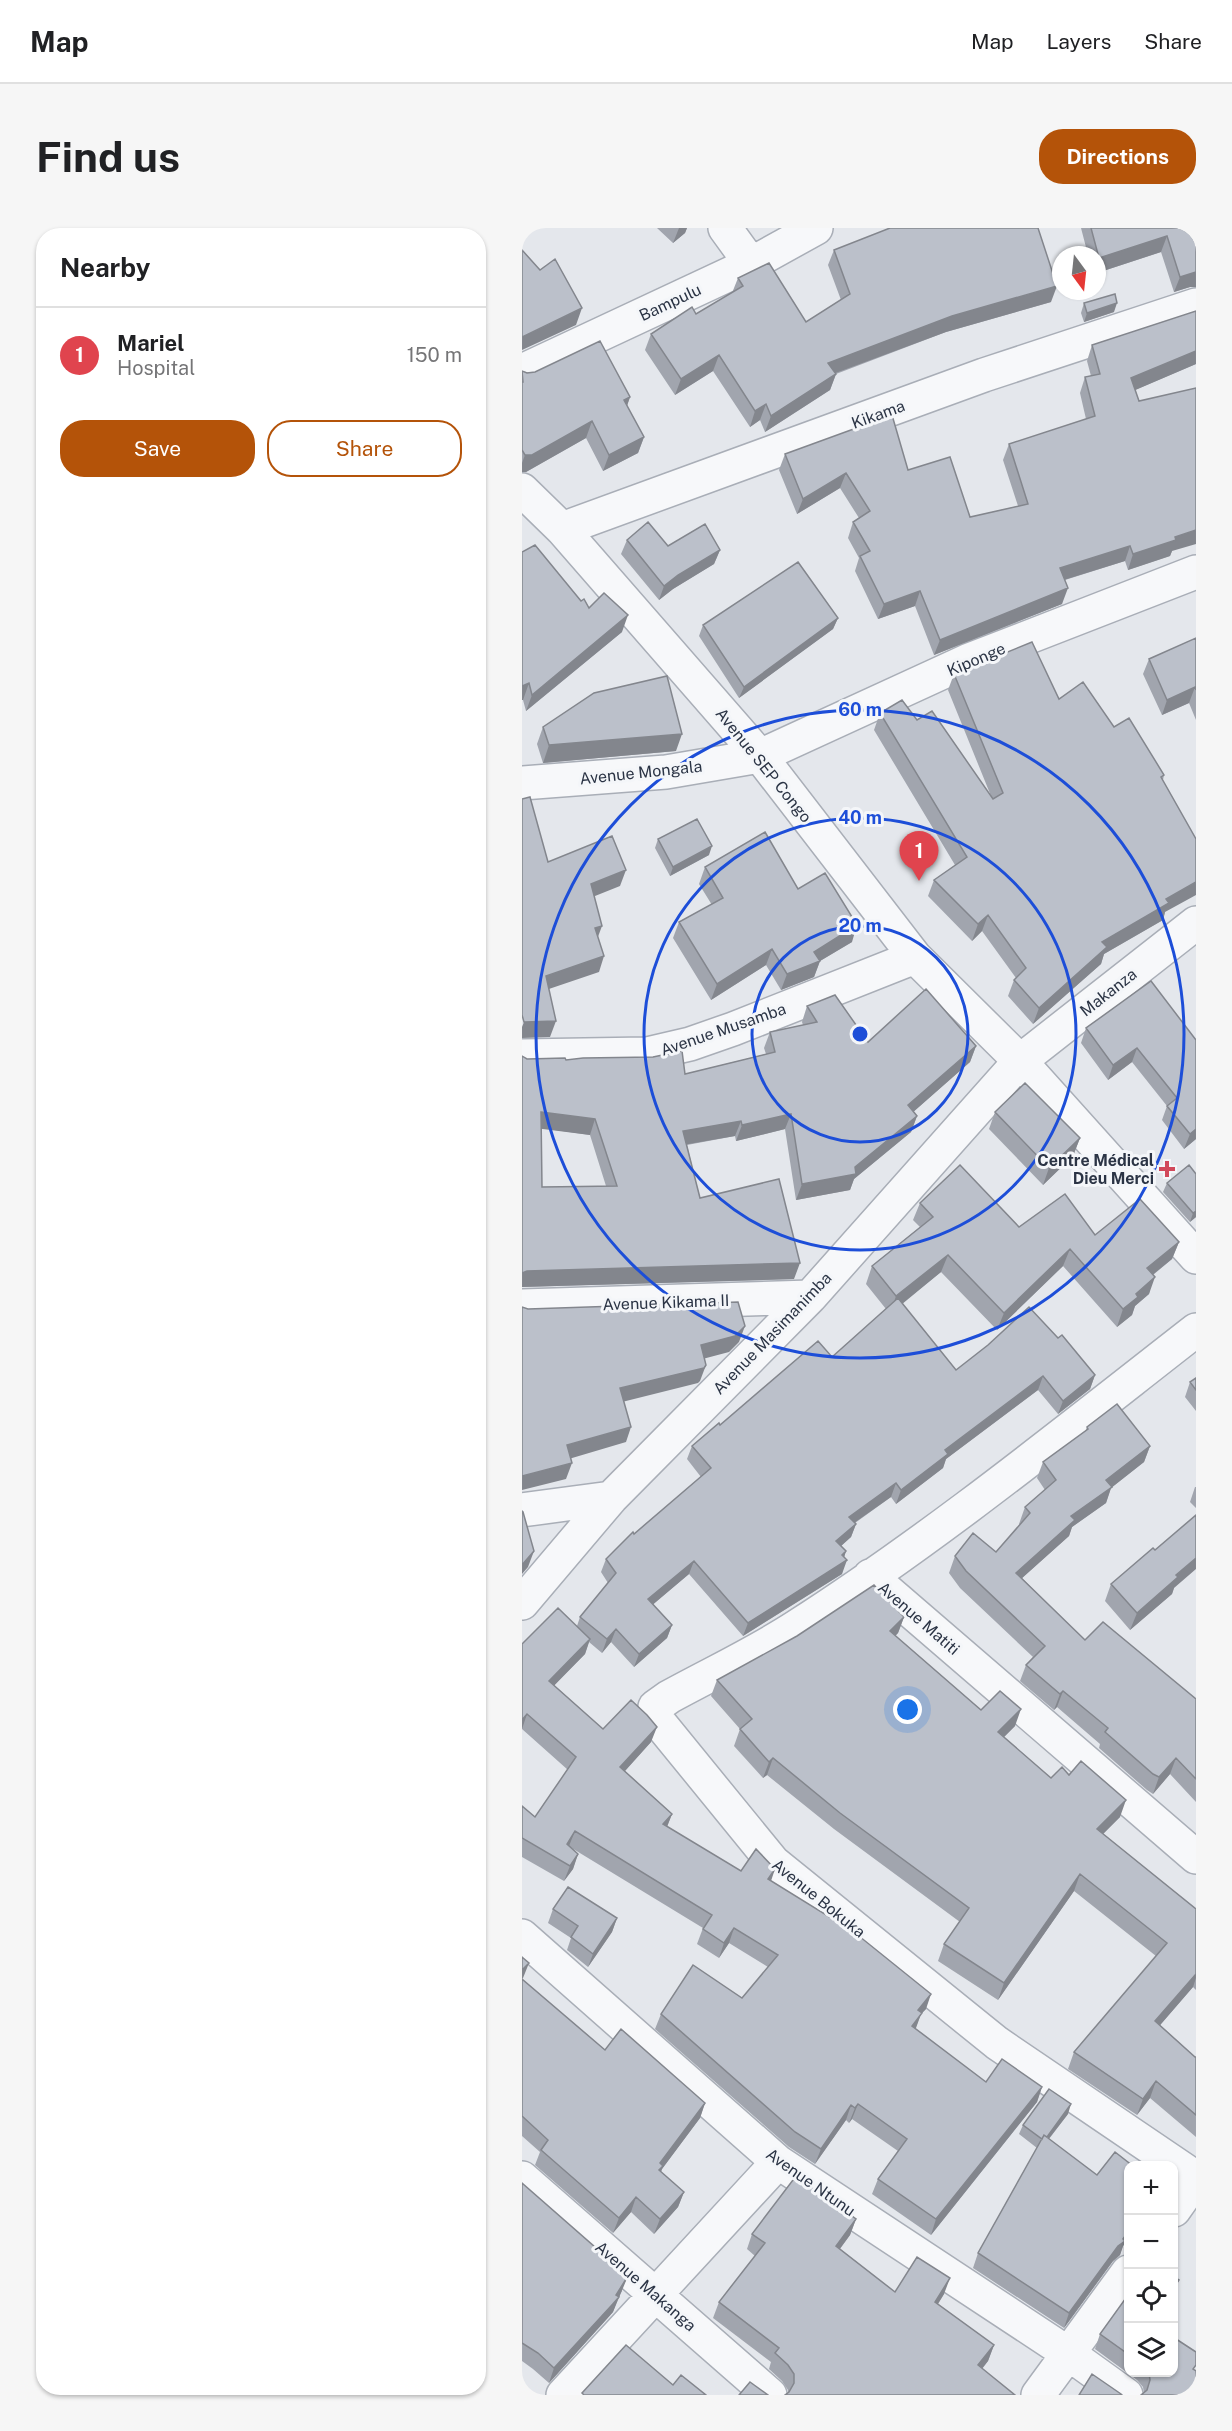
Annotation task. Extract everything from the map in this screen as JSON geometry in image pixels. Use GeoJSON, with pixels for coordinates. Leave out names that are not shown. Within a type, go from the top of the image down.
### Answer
{"type":"FeatureCollection","features":[{"type":"Feature","properties":{"kind":"street"},"geometry":{"type":"LineString","coordinates":[[725,228],[751,264]]}},
{"type":"Feature","properties":{"kind":"street","name":"Bampulu"},"geometry":{"type":"LineString","coordinates":[[522,371],[751,264],[816,228]]}},
{"type":"Feature","properties":{"kind":"street","name":"Kikama"},"geometry":{"type":"LineString","coordinates":[[562,529],[984,375],[1196,305]]}},
{"type":"Feature","properties":{"kind":"street","name":"Avenue SEP Congo"},"geometry":{"type":"LineString","coordinates":[[522,490],[562,529],[760,756],[915,957],[1020,1061],[1196,1257]]}},
{"type":"Feature","properties":{"kind":"street","name":"Kiponge"},"geometry":{"type":"LineString","coordinates":[[760,756],[967,661],[1196,572]]}},
{"type":"Feature","properties":{"kind":"street","name":"Avenue Mongala"},"geometry":{"type":"LineString","coordinates":[[522,783],[666,772],[760,756]]}},
{"type":"Feature","properties":{"kind":"street","name":"Makanza"},"geometry":{"type":"LineString","coordinates":[[1020,1061],[1196,923]]}},
{"type":"Feature","properties":{"kind":"street","name":"Avenue Musamba"},"geometry":{"type":"LineString","coordinates":[[522,1056],[647,1054],[690,1044],[915,957]]}},
{"type":"Feature","properties":{"kind":"street","name":"Avenue Masimanimba"},"geometry":{"type":"LineString","coordinates":[[522,1603],[611,1498],[810,1297],[1020,1061]]}},
{"type":"Feature","properties":{"kind":"street","name":"Avenue Kikama II"},"geometry":{"type":"LineString","coordinates":[[522,1306],[810,1297]]}},
{"type":"Feature","properties":{"kind":"street","name":"Avenue Matiti"},"geometry":{"type":"LineString","coordinates":[[1196,1330],[979,1499],[870,1576],[1196,1857]]}},
{"type":"Feature","properties":{"kind":"street"},"geometry":{"type":"LineString","coordinates":[[522,1510],[611,1498]]}},
{"type":"Feature","properties":{"kind":"street","name":"Avenue Bokuka"},"geometry":{"type":"LineString","coordinates":[[870,1576],[794,1628],[669,1697],[655,1707],[658,1721],[773,1862],[997,2043],[1196,2178]]}},
{"type":"Feature","properties":{"kind":"street","name":"Avenue Ntunu"},"geometry":{"type":"LineString","coordinates":[[522,1936],[778,2162],[1069,2354],[1126,2395]]}},
{"type":"Feature","properties":{"kind":"street"},"geometry":{"type":"LineString","coordinates":[[563,2395],[778,2162]]}},
{"type":"Feature","properties":{"kind":"street","name":"Avenue Makanga"},"geometry":{"type":"LineString","coordinates":[[522,2178],[770,2395]]}},
{"type":"Feature","properties":{"kind":"street"},"geometry":{"type":"LineString","coordinates":[[1178,2203],[1196,2178]]}},
{"type":"Feature","properties":{"kind":"street"},"geometry":{"type":"LineString","coordinates":[[1038,2395],[1124,2278]]}},
{"type":"Feature","properties":{"kind":"building"},"geometry":{"type":"Polygon","coordinates":[[[890,228],[1038,228],[1052,271],[1052,287],[952,316],[828,363],[836,374],[771,416],[766,404],[755,411],[719,355],[681,379],[651,334],[692,307],[696,314],[743,286],[738,278],[769,263],[806,322],[850,294],[834,250],[890,228]]]}},
{"type":"Feature","properties":{"kind":"building"},"geometry":{"type":"Polygon","coordinates":[[[1091,228],[1196,228],[1196,272],[1180,277],[1167,236],[1106,256],[1106,246],[1096,246],[1091,228]]]}},
{"type":"Feature","properties":{"kind":"building"},"geometry":{"type":"Polygon","coordinates":[[[522,250],[540,270],[555,259],[582,308],[522,337],[522,250]]]}},
{"type":"Feature","properties":{"kind":"building"},"geometry":{"type":"Polygon","coordinates":[[[1115,294],[1117,303],[1087,313],[1084,303],[1106,300],[1106,297],[1115,294]]]}},
{"type":"Feature","properties":{"kind":"building"},"geometry":{"type":"Polygon","coordinates":[[[1196,311],[1196,351],[1131,378],[1139,401],[1196,388],[1196,530],[1175,537],[1176,540],[1133,554],[1130,546],[1060,568],[1068,588],[940,640],[920,591],[884,604],[860,556],[870,551],[853,522],[870,511],[846,473],[803,499],[785,454],[892,415],[908,470],[950,457],[970,517],[1028,504],[1009,444],[1095,416],[1085,377],[1100,374],[1092,345],[1196,311]]]}},
{"type":"Feature","properties":{"kind":"building"},"geometry":{"type":"Polygon","coordinates":[[[600,341],[630,397],[624,400],[644,437],[609,455],[592,421],[532,455],[525,455],[522,450],[522,371],[535,372],[600,341]]]}},
{"type":"Feature","properties":{"kind":"building"},"geometry":{"type":"Polygon","coordinates":[[[648,522],[668,546],[705,524],[720,550],[664,586],[627,540],[648,522]]]}},
{"type":"Feature","properties":{"kind":"building"},"geometry":{"type":"Polygon","coordinates":[[[535,545],[581,601],[584,599],[589,608],[604,593],[628,615],[532,695],[529,683],[522,686],[522,552],[535,545]]]}},
{"type":"Feature","properties":{"kind":"building"},"geometry":{"type":"Polygon","coordinates":[[[798,562],[838,618],[744,687],[703,625],[798,562]]]}},
{"type":"Feature","properties":{"kind":"building"},"geometry":{"type":"Polygon","coordinates":[[[1196,638],[1196,690],[1195,687],[1167,700],[1149,659],[1196,638]]]}},
{"type":"Feature","properties":{"kind":"building"},"geometry":{"type":"Polygon","coordinates":[[[1032,642],[1059,699],[1083,682],[1114,727],[1129,718],[1164,775],[1161,777],[1196,839],[1196,882],[1166,899],[1169,903],[1102,942],[1107,947],[1039,1008],[1014,980],[1026,968],[988,915],[978,924],[934,880],[967,857],[880,713],[902,700],[917,720],[932,711],[993,799],[1003,793],[954,674],[1032,642]]]}},
{"type":"Feature","properties":{"kind":"building"},"geometry":{"type":"Polygon","coordinates":[[[667,676],[682,734],[549,745],[543,727],[594,693],[667,676]]]}},
{"type":"Feature","properties":{"kind":"building"},"geometry":{"type":"Polygon","coordinates":[[[530,797],[548,862],[612,836],[626,870],[591,884],[602,926],[595,928],[604,956],[546,976],[556,1021],[524,1022],[522,1015],[522,799],[530,797]]]}},
{"type":"Feature","properties":{"kind":"building"},"geometry":{"type":"Polygon","coordinates":[[[697,819],[712,846],[673,867],[658,839],[697,819]]]}},
{"type":"Feature","properties":{"kind":"building"},"geometry":{"type":"Polygon","coordinates":[[[765,832],[798,889],[825,873],[857,925],[814,952],[820,961],[787,974],[772,949],[717,984],[679,922],[723,898],[705,867],[765,832]]]}},
{"type":"Feature","properties":{"kind":"building"},"geometry":{"type":"Polygon","coordinates":[[[1151,981],[1196,1040],[1196,1129],[1190,1134],[1167,1106],[1177,1098],[1137,1048],[1113,1065],[1086,1028],[1151,981]]]}},
{"type":"Feature","properties":{"kind":"building"},"geometry":{"type":"Polygon","coordinates":[[[926,989],[976,1046],[908,1105],[917,1116],[855,1167],[856,1174],[802,1184],[791,1114],[742,1125],[741,1121],[683,1131],[700,1198],[779,1179],[800,1263],[527,1271],[522,1273],[522,1056],[527,1059],[565,1058],[566,1060],[653,1057],[682,1051],[685,1074],[775,1052],[770,1032],[817,1022],[807,1006],[835,995],[868,1042],[926,989]],[[541,1112],[542,1187],[617,1186],[595,1119],[541,1112]]]}},
{"type":"Feature","properties":{"kind":"building"},"geometry":{"type":"Polygon","coordinates":[[[1025,1083],[1080,1138],[1049,1168],[995,1112],[1025,1083]]]}},
{"type":"Feature","properties":{"kind":"building"},"geometry":{"type":"Polygon","coordinates":[[[960,1165],[1019,1227],[1065,1194],[1095,1235],[1140,1199],[1179,1242],[1147,1268],[1155,1277],[1136,1294],[1138,1297],[1123,1309],[1070,1249],[1004,1313],[948,1255],[896,1296],[872,1266],[933,1217],[920,1203],[960,1165]]]}},
{"type":"Feature","properties":{"kind":"building"},"geometry":{"type":"Polygon","coordinates":[[[1189,1165],[1196,1174],[1196,1211],[1193,1213],[1167,1183],[1189,1165]]]}},
{"type":"Feature","properties":{"kind":"building"},"geometry":{"type":"Polygon","coordinates":[[[898,1298],[956,1370],[988,1345],[1029,1307],[1058,1338],[1062,1335],[1095,1375],[1063,1401],[1043,1376],[945,1450],[948,1454],[901,1490],[896,1483],[849,1517],[856,1524],[836,1541],[846,1551],[842,1555],[847,1560],[748,1623],[694,1561],[648,1599],[672,1625],[639,1654],[616,1629],[607,1639],[580,1617],[616,1573],[606,1559],[633,1532],[634,1534],[711,1468],[692,1446],[818,1341],[832,1357],[898,1298]]]}},
{"type":"Feature","properties":{"kind":"building"},"geometry":{"type":"Polygon","coordinates":[[[738,1302],[745,1326],[735,1336],[701,1345],[706,1365],[704,1368],[620,1388],[631,1427],[567,1445],[572,1463],[522,1476],[522,1307],[528,1309],[738,1302]]]}},
{"type":"Feature","properties":{"kind":"building"},"geometry":{"type":"Polygon","coordinates":[[[1196,1378],[1196,1390],[1190,1382],[1196,1378]]]}},
{"type":"Feature","properties":{"kind":"building"},"geometry":{"type":"Polygon","coordinates":[[[1117,1404],[1150,1446],[1106,1480],[1112,1487],[1071,1516],[1075,1520],[1016,1573],[1085,1640],[1103,1622],[1196,1699],[1196,1779],[1176,1758],[1159,1777],[1153,1774],[1105,1732],[1108,1728],[1063,1691],[1060,1694],[1026,1665],[1045,1646],[966,1571],[955,1556],[973,1533],[996,1552],[1030,1513],[1025,1507],[1056,1480],[1043,1462],[1117,1404]]]}},
{"type":"Feature","properties":{"kind":"building"},"geometry":{"type":"Polygon","coordinates":[[[522,1511],[534,1551],[522,1565],[522,1511]]]}},
{"type":"Feature","properties":{"kind":"building"},"geometry":{"type":"Polygon","coordinates":[[[1196,1515],[1196,1558],[1137,1613],[1111,1584],[1196,1515]]]}},
{"type":"Feature","properties":{"kind":"building"},"geometry":{"type":"Polygon","coordinates":[[[874,1585],[904,1617],[890,1631],[981,1710],[1000,1691],[1021,1709],[998,1732],[1051,1778],[1062,1767],[1069,1775],[1081,1761],[1126,1800],[1097,1829],[1196,1909],[1196,1974],[1155,2021],[1196,2057],[1196,2115],[1156,2081],[1143,2099],[1074,2052],[1167,1943],[1080,1874],[1004,1983],[944,1944],[969,1908],[840,1813],[773,1758],[769,1762],[740,1729],[752,1719],[717,1680],[797,1636],[874,1585]]]}},
{"type":"Feature","properties":{"kind":"building"},"geometry":{"type":"Polygon","coordinates":[[[558,1608],[590,1639],[549,1681],[603,1729],[631,1700],[657,1727],[620,1767],[672,1814],[663,1824],[741,1871],[756,1849],[775,1869],[768,1879],[854,1932],[931,1994],[918,2010],[922,2013],[912,2026],[986,2082],[1002,2059],[1042,2087],[936,2219],[878,2179],[907,2139],[858,2104],[855,2108],[851,2105],[821,2149],[795,2132],[661,2014],[693,1965],[742,1998],[778,1955],[734,1928],[724,1943],[703,1929],[712,1915],[575,1831],[567,1844],[578,1854],[570,1866],[522,1838],[522,1806],[535,1817],[576,1757],[527,1714],[522,1720],[522,1644],[558,1608]]]}},
{"type":"Feature","properties":{"kind":"building"},"geometry":{"type":"Polygon","coordinates":[[[568,1887],[617,1918],[593,1954],[571,1937],[578,1926],[553,1909],[568,1887]]]}},
{"type":"Feature","properties":{"kind":"building"},"geometry":{"type":"Polygon","coordinates":[[[522,1957],[529,1963],[522,1970],[522,1957]]]}},
{"type":"Feature","properties":{"kind":"building"},"geometry":{"type":"Polygon","coordinates":[[[522,1979],[605,2050],[621,2029],[705,2103],[660,2163],[663,2166],[659,2170],[684,2192],[660,2219],[636,2197],[619,2218],[541,2150],[548,2140],[522,2116],[522,1979]]]}},
{"type":"Feature","properties":{"kind":"building"},"geometry":{"type":"Polygon","coordinates":[[[1049,2089],[1071,2104],[1047,2137],[1044,2135],[1042,2139],[1023,2125],[1049,2089]]]}},
{"type":"Feature","properties":{"kind":"building"},"geometry":{"type":"Polygon","coordinates":[[[1044,2135],[1097,2175],[1115,2152],[1127,2161],[1124,2161],[1124,2242],[1118,2246],[1069,2313],[978,2253],[1044,2135]]]}},
{"type":"Feature","properties":{"kind":"building"},"geometry":{"type":"Polygon","coordinates":[[[796,2176],[856,2219],[836,2246],[895,2292],[917,2257],[950,2278],[935,2302],[994,2345],[978,2365],[1015,2395],[785,2395],[794,2383],[794,2374],[775,2353],[779,2348],[719,2302],[765,2243],[752,2234],[796,2176]]]}},
{"type":"Feature","properties":{"kind":"building"},"geometry":{"type":"Polygon","coordinates":[[[522,2183],[628,2276],[616,2295],[619,2297],[554,2368],[538,2353],[522,2343],[522,2183]]]}},
{"type":"Feature","properties":{"kind":"building"},"geometry":{"type":"Polygon","coordinates":[[[1124,2301],[1124,2351],[1100,2334],[1124,2301]]]}},
{"type":"Feature","properties":{"kind":"building"},"geometry":{"type":"Polygon","coordinates":[[[1178,2340],[1196,2352],[1196,2365],[1193,2369],[1196,2371],[1196,2395],[1141,2395],[1147,2390],[1150,2377],[1178,2377],[1178,2340]]]}},
{"type":"Feature","properties":{"kind":"building"},"geometry":{"type":"Polygon","coordinates":[[[626,2345],[673,2385],[681,2375],[706,2395],[584,2395],[582,2393],[626,2345]]]}},
{"type":"Feature","properties":{"kind":"building"},"geometry":{"type":"Polygon","coordinates":[[[1092,2374],[1121,2394],[1122,2395],[1079,2395],[1092,2374]]]}},
{"type":"Feature","properties":{"kind":"building"},"geometry":{"type":"Polygon","coordinates":[[[750,2382],[768,2395],[739,2395],[750,2382]]]}},
{"type":"Feature","properties":{"kind":"place","name":"Mariel"},"geometry":{"type":"Point","coordinates":[919,881]}},
{"type":"Feature","properties":{"kind":"place","name":"Centre Médical Dieu Merci"},"geometry":{"type":"Point","coordinates":[1167,1169]}}]}
